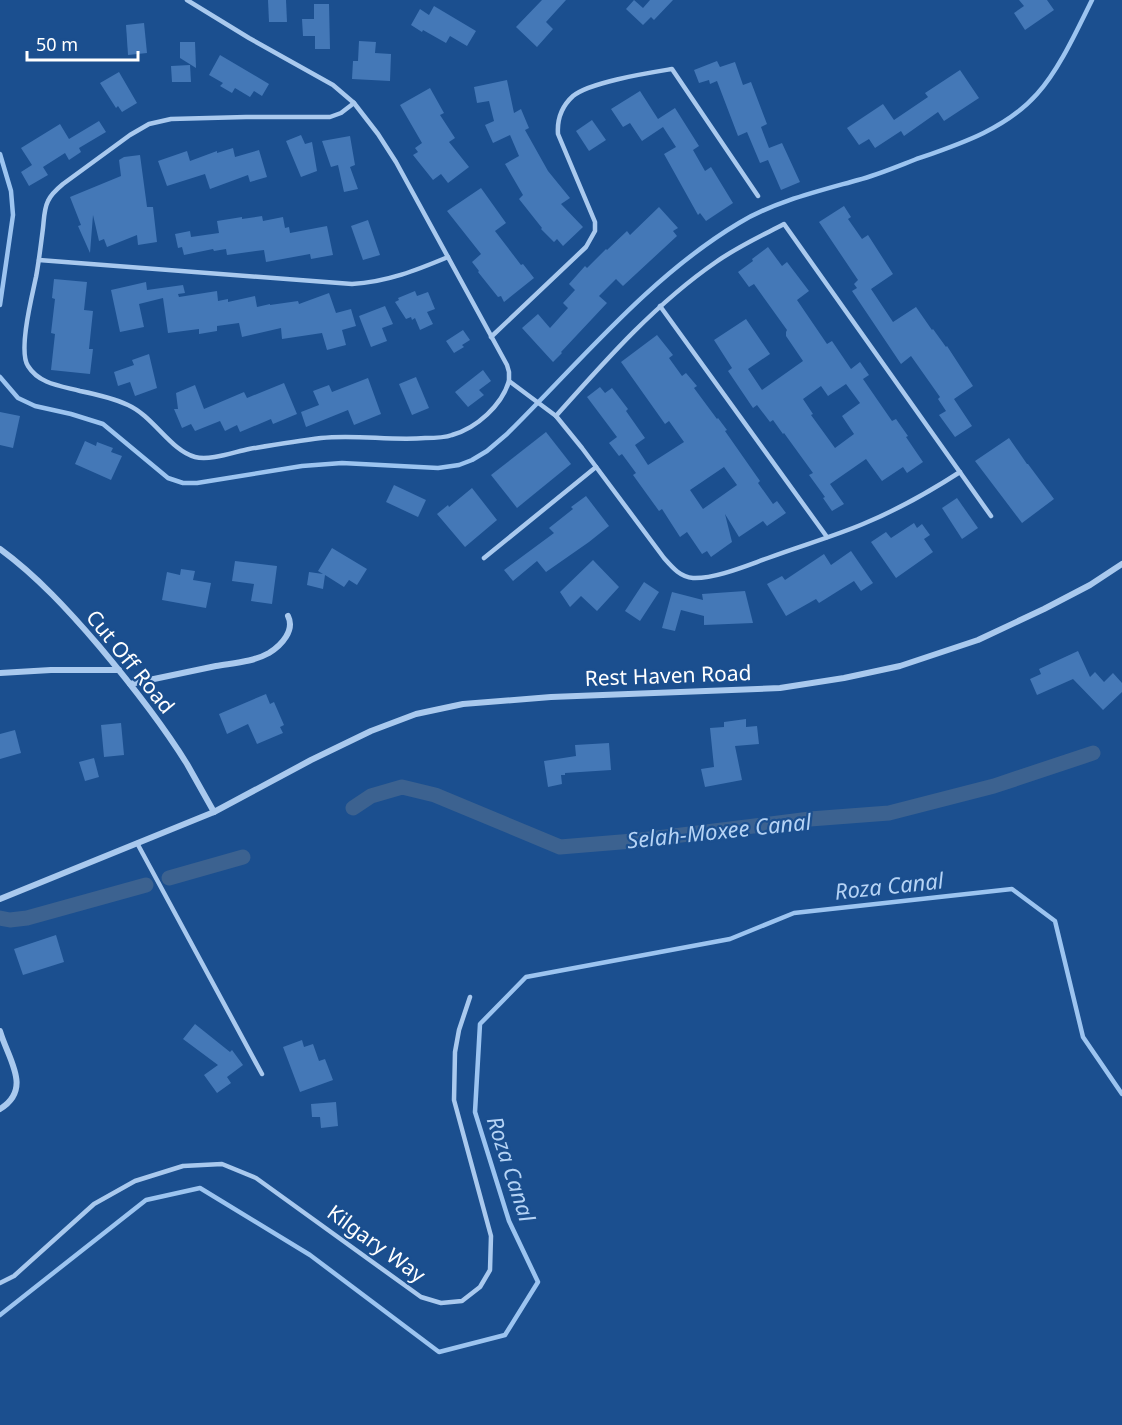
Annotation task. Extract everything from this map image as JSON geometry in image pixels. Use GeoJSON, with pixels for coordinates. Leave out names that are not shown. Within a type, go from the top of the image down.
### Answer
{"type":"FeatureCollection","features":[{"type":"Feature","properties":{"kind":"street","name":"Cut Off Road"},"geometry":{"type":"LineString","coordinates":[[0,549],[45,587],[119,670],[156,718],[214,812]]}},
{"type":"Feature","properties":{"kind":"street","name":"Rest Haven Road"},"geometry":{"type":"LineString","coordinates":[[0,899],[214,812],[331,750],[371,731],[416,714],[463,704],[551,697],[780,688],[844,678],[900,666],[978,640],[1063,600],[1122,564]]}},
{"type":"Feature","properties":{"kind":"street"},"geometry":{"type":"LineString","coordinates":[[130,684],[251,660],[270,652],[290,631],[291,622],[288,616]]}},
{"type":"Feature","properties":{"kind":"street"},"geometry":{"type":"LineString","coordinates":[[0,673],[119,670]]}},
{"type":"Feature","properties":{"kind":"street"},"geometry":{"type":"LineString","coordinates":[[0,1031],[18,1082],[10,1103],[0,1109]]}},
{"type":"Feature","properties":{"kind":"lane"},"geometry":{"type":"LineString","coordinates":[[186,0],[333,85],[354,103],[396,162],[507,365],[509,381],[495,406],[481,419],[454,435],[416,439],[323,438],[205,458],[186,453],[140,411],[126,404],[56,386],[42,380],[28,366],[24,350],[45,210],[54,192],[63,184],[130,135],[149,124],[171,119],[330,117],[342,113],[354,103]]}},
{"type":"Feature","properties":{"kind":"lane"},"geometry":{"type":"LineString","coordinates":[[491,338],[586,246],[595,231],[595,222],[558,134],[557,125],[565,105],[573,96],[585,89],[672,69],[758,196]]}},
{"type":"Feature","properties":{"kind":"lane"},"geometry":{"type":"LineString","coordinates":[[556,416],[660,306],[717,261],[784,224],[991,516]]}},
{"type":"Feature","properties":{"kind":"lane"},"geometry":{"type":"LineString","coordinates":[[39,260],[352,284],[384,280],[413,272],[448,257]]}},
{"type":"Feature","properties":{"kind":"lane"},"geometry":{"type":"LineString","coordinates":[[660,306],[827,537]]}},
{"type":"Feature","properties":{"kind":"lane"},"geometry":{"type":"LineString","coordinates":[[509,381],[556,416],[664,558],[675,570],[692,578],[732,570],[863,524],[941,485],[960,472]]}},
{"type":"Feature","properties":{"kind":"lane"},"geometry":{"type":"LineString","coordinates":[[484,558],[596,467]]}},
{"type":"Feature","properties":{"kind":"lane"},"geometry":{"type":"LineString","coordinates":[[137,843],[262,1074]]}},
{"type":"Feature","properties":{"kind":"lane","name":"Kilgary Way"},"geometry":{"type":"LineString","coordinates":[[0,1283],[14,1276],[94,1204],[135,1181],[183,1166],[222,1164],[256,1178],[421,1297],[441,1302],[462,1301],[480,1287],[490,1270],[491,1236],[454,1100],[455,1052],[459,1030],[470,997]]}},
{"type":"Feature","properties":{"kind":"building"},"geometry":{"type":"Polygon","coordinates":[[[268,0],[286,0],[287,22],[269,22],[268,0]]]}},
{"type":"Feature","properties":{"kind":"building"},"geometry":{"type":"Polygon","coordinates":[[[542,0],[566,0],[546,22],[553,29],[537,47],[516,27],[542,0]]]}},
{"type":"Feature","properties":{"kind":"building"},"geometry":{"type":"Polygon","coordinates":[[[634,0],[643,8],[650,0],[673,0],[654,20],[651,17],[643,25],[626,9],[634,0]]]}},
{"type":"Feature","properties":{"kind":"building"},"geometry":{"type":"Polygon","coordinates":[[[1019,0],[1047,0],[1054,10],[1025,30],[1014,13],[1024,6],[1019,0]]]}},
{"type":"Feature","properties":{"kind":"building"},"geometry":{"type":"Polygon","coordinates":[[[314,4],[329,4],[330,49],[315,49],[315,36],[303,36],[302,19],[314,19],[314,4]]]}},
{"type":"Feature","properties":{"kind":"building"},"geometry":{"type":"Polygon","coordinates":[[[434,6],[476,31],[467,46],[450,36],[446,43],[411,25],[420,9],[429,15],[434,6]]]}},
{"type":"Feature","properties":{"kind":"building"},"geometry":{"type":"Polygon","coordinates":[[[144,23],[147,53],[128,55],[126,25],[144,23]]]}},
{"type":"Feature","properties":{"kind":"building"},"geometry":{"type":"Polygon","coordinates":[[[359,41],[376,42],[375,53],[391,54],[390,81],[352,79],[353,61],[358,61],[359,41]]]}},
{"type":"Feature","properties":{"kind":"building"},"geometry":{"type":"Polygon","coordinates":[[[180,42],[195,42],[196,68],[180,58],[180,42]]]}},
{"type":"Feature","properties":{"kind":"building"},"geometry":{"type":"Polygon","coordinates":[[[220,55],[269,84],[262,96],[254,91],[250,97],[235,88],[232,93],[220,86],[223,83],[209,75],[220,55]]]}},
{"type":"Feature","properties":{"kind":"building"},"geometry":{"type":"Polygon","coordinates":[[[717,61],[720,67],[735,62],[743,85],[751,82],[767,124],[761,127],[769,148],[782,143],[800,182],[781,190],[768,160],[760,163],[747,132],[738,136],[717,81],[710,84],[709,80],[699,83],[694,70],[717,61]]]}},
{"type":"Feature","properties":{"kind":"building"},"geometry":{"type":"Polygon","coordinates":[[[190,65],[191,82],[172,82],[171,66],[190,65]]]}},
{"type":"Feature","properties":{"kind":"building"},"geometry":{"type":"Polygon","coordinates":[[[960,70],[979,98],[944,121],[938,112],[904,136],[901,131],[875,148],[869,139],[859,145],[847,128],[883,104],[894,120],[928,97],[925,93],[960,70]]]}},
{"type":"Feature","properties":{"kind":"building"},"geometry":{"type":"Polygon","coordinates":[[[119,72],[137,103],[122,112],[118,106],[116,108],[100,83],[119,72]]]}},
{"type":"Feature","properties":{"kind":"building"},"geometry":{"type":"Polygon","coordinates":[[[507,80],[514,113],[521,109],[529,128],[525,130],[548,171],[570,198],[561,204],[583,227],[563,246],[557,239],[554,242],[541,229],[519,199],[523,195],[505,164],[519,156],[510,135],[493,143],[485,125],[494,121],[489,101],[477,103],[474,87],[507,80]]]}},
{"type":"Feature","properties":{"kind":"building"},"geometry":{"type":"Polygon","coordinates":[[[430,88],[444,113],[440,115],[455,138],[449,142],[469,167],[448,183],[441,174],[433,180],[413,155],[418,152],[415,148],[422,143],[400,105],[430,88]]]}},
{"type":"Feature","properties":{"kind":"building"},"geometry":{"type":"Polygon","coordinates":[[[640,91],[658,119],[675,108],[699,146],[693,150],[705,171],[711,167],[733,203],[706,221],[700,213],[698,215],[664,154],[676,147],[663,127],[642,141],[630,123],[623,127],[611,109],[640,91]]]}},
{"type":"Feature","properties":{"kind":"building"},"geometry":{"type":"Polygon","coordinates":[[[592,120],[606,140],[589,151],[576,131],[592,120]]]}},
{"type":"Feature","properties":{"kind":"building"},"geometry":{"type":"Polygon","coordinates":[[[99,121],[106,132],[79,148],[81,152],[69,160],[65,153],[43,167],[48,175],[29,186],[21,172],[32,165],[21,148],[60,124],[69,139],[99,121]]]}},
{"type":"Feature","properties":{"kind":"building"},"geometry":{"type":"Polygon","coordinates":[[[301,135],[305,144],[312,142],[317,171],[301,177],[286,141],[301,135]]]}},
{"type":"Feature","properties":{"kind":"building"},"geometry":{"type":"Polygon","coordinates":[[[350,136],[355,165],[350,167],[358,189],[344,192],[338,165],[331,167],[322,141],[350,136]]]}},
{"type":"Feature","properties":{"kind":"building"},"geometry":{"type":"Polygon","coordinates":[[[233,148],[235,157],[259,150],[267,177],[250,182],[248,175],[210,189],[205,174],[167,186],[158,161],[187,151],[190,161],[233,148]]]}},
{"type":"Feature","properties":{"kind":"building"},"geometry":{"type":"Polygon","coordinates":[[[140,155],[147,207],[153,207],[157,242],[138,245],[137,235],[107,247],[104,239],[99,241],[93,215],[90,253],[78,226],[81,225],[70,197],[121,176],[119,160],[140,155]]]}},
{"type":"Feature","properties":{"kind":"building"},"geometry":{"type":"Polygon","coordinates":[[[481,188],[506,223],[495,231],[534,278],[504,302],[478,272],[472,262],[481,254],[447,211],[481,188]]]}},
{"type":"Feature","properties":{"kind":"building"},"geometry":{"type":"Polygon","coordinates":[[[844,206],[851,217],[848,219],[862,239],[868,235],[893,274],[871,289],[893,322],[916,307],[947,346],[973,386],[954,399],[972,426],[955,437],[939,415],[946,411],[938,399],[940,397],[911,356],[901,364],[852,291],[857,288],[854,284],[858,280],[819,222],[844,206]]]}},
{"type":"Feature","properties":{"kind":"building"},"geometry":{"type":"Polygon","coordinates":[[[659,207],[678,228],[673,231],[677,236],[623,286],[616,279],[599,296],[607,303],[553,362],[522,328],[538,314],[550,328],[568,308],[563,303],[575,290],[569,284],[585,266],[587,268],[627,231],[630,235],[659,207]]]}},
{"type":"Feature","properties":{"kind":"building"},"geometry":{"type":"Polygon","coordinates":[[[262,216],[263,221],[283,217],[285,228],[289,227],[290,233],[327,226],[333,255],[311,259],[310,254],[266,262],[264,250],[227,255],[226,249],[214,251],[213,249],[184,255],[182,247],[178,248],[175,234],[190,231],[191,237],[219,233],[217,221],[262,216]]]}},
{"type":"Feature","properties":{"kind":"building"},"geometry":{"type":"Polygon","coordinates":[[[368,220],[380,255],[363,260],[351,226],[368,220]]]}},
{"type":"Feature","properties":{"kind":"building"},"geometry":{"type":"Polygon","coordinates":[[[768,247],[782,266],[787,262],[809,291],[797,300],[827,344],[832,341],[851,369],[860,362],[869,375],[863,379],[892,421],[896,419],[923,462],[907,473],[903,467],[882,481],[866,459],[830,484],[844,504],[832,511],[809,475],[813,473],[784,433],[773,420],[770,422],[757,405],[753,408],[728,371],[732,368],[714,340],[746,319],[770,354],[748,369],[762,390],[803,361],[786,336],[787,330],[754,284],[749,287],[738,272],[753,261],[752,259],[768,247]],[[846,384],[828,396],[821,386],[803,399],[813,414],[811,415],[835,448],[854,434],[842,416],[860,403],[846,384]]]}},
{"type":"Feature","properties":{"kind":"building"},"geometry":{"type":"Polygon","coordinates":[[[54,279],[87,282],[84,310],[93,311],[89,349],[93,349],[90,374],[51,370],[55,334],[51,333],[55,299],[52,298],[54,279]]]}},
{"type":"Feature","properties":{"kind":"building"},"geometry":{"type":"Polygon","coordinates":[[[146,282],[147,290],[183,285],[185,293],[178,294],[179,297],[217,291],[218,301],[228,299],[228,302],[255,296],[257,307],[298,301],[299,304],[329,293],[336,313],[351,309],[356,326],[342,330],[346,345],[327,350],[322,333],[282,339],[281,328],[242,337],[239,323],[217,326],[217,331],[199,334],[199,329],[168,333],[163,298],[139,304],[144,327],[120,332],[111,290],[146,282]]]}},
{"type":"Feature","properties":{"kind":"building"},"geometry":{"type":"Polygon","coordinates":[[[415,291],[417,296],[428,292],[435,309],[427,312],[433,324],[420,330],[415,318],[406,319],[395,302],[399,300],[398,298],[415,291]]]}},
{"type":"Feature","properties":{"kind":"building"},"geometry":{"type":"Polygon","coordinates":[[[385,306],[393,324],[382,328],[387,341],[371,347],[359,316],[385,306]]]}},
{"type":"Feature","properties":{"kind":"building"},"geometry":{"type":"Polygon","coordinates":[[[463,330],[470,340],[454,353],[446,341],[463,330]]]}},
{"type":"Feature","properties":{"kind":"building"},"geometry":{"type":"Polygon","coordinates":[[[657,335],[673,355],[669,358],[682,376],[686,373],[697,386],[694,388],[727,430],[725,431],[773,504],[777,501],[786,513],[767,526],[763,521],[739,537],[725,514],[732,542],[711,557],[707,551],[702,554],[687,532],[680,537],[662,509],[659,511],[633,475],[636,473],[622,454],[619,456],[609,443],[617,437],[587,397],[600,387],[605,393],[612,388],[645,438],[635,445],[648,465],[684,442],[669,421],[665,424],[621,362],[657,335]],[[724,467],[690,490],[703,509],[737,485],[724,467]]]}},
{"type":"Feature","properties":{"kind":"building"},"geometry":{"type":"Polygon","coordinates":[[[149,354],[157,388],[135,396],[130,382],[118,386],[114,372],[134,365],[132,360],[149,354]]]}},
{"type":"Feature","properties":{"kind":"building"},"geometry":{"type":"Polygon","coordinates":[[[483,370],[491,381],[479,390],[484,395],[468,407],[455,392],[483,370]]]}},
{"type":"Feature","properties":{"kind":"building"},"geometry":{"type":"Polygon","coordinates":[[[416,377],[429,408],[412,415],[399,384],[416,377]]]}},
{"type":"Feature","properties":{"kind":"building"},"geometry":{"type":"Polygon","coordinates":[[[368,378],[381,414],[354,425],[348,410],[306,427],[301,412],[319,405],[313,391],[329,385],[332,392],[368,378]]]}},
{"type":"Feature","properties":{"kind":"building"},"geometry":{"type":"Polygon","coordinates":[[[284,383],[297,414],[273,424],[271,419],[240,432],[237,425],[225,431],[220,421],[195,431],[191,424],[182,428],[174,409],[178,409],[176,393],[195,385],[204,409],[244,392],[247,398],[284,383]]]}},
{"type":"Feature","properties":{"kind":"building"},"geometry":{"type":"Polygon","coordinates":[[[0,412],[20,416],[13,448],[0,445],[0,412]]]}},
{"type":"Feature","properties":{"kind":"building"},"geometry":{"type":"Polygon","coordinates":[[[546,432],[571,464],[517,508],[491,475],[546,432]]]}},
{"type":"Feature","properties":{"kind":"building"},"geometry":{"type":"Polygon","coordinates":[[[1009,438],[1054,499],[1022,523],[975,461],[1009,438]]]}},
{"type":"Feature","properties":{"kind":"building"},"geometry":{"type":"Polygon","coordinates":[[[85,441],[96,446],[97,442],[113,448],[111,452],[122,456],[111,480],[75,464],[85,441]]]}},
{"type":"Feature","properties":{"kind":"building"},"geometry":{"type":"Polygon","coordinates":[[[394,485],[426,500],[418,517],[386,502],[394,485]]]}},
{"type":"Feature","properties":{"kind":"building"},"geometry":{"type":"Polygon","coordinates":[[[472,488],[497,520],[465,547],[437,514],[472,488]]]}},
{"type":"Feature","properties":{"kind":"building"},"geometry":{"type":"Polygon","coordinates":[[[586,496],[609,526],[546,572],[537,561],[513,581],[504,570],[554,533],[549,528],[586,496]]]}},
{"type":"Feature","properties":{"kind":"building"},"geometry":{"type":"Polygon","coordinates":[[[957,498],[978,528],[962,539],[942,508],[957,498]]]}},
{"type":"Feature","properties":{"kind":"building"},"geometry":{"type":"Polygon","coordinates":[[[914,523],[917,528],[922,524],[930,535],[924,539],[933,552],[896,578],[871,542],[886,532],[891,538],[914,523]]]}},
{"type":"Feature","properties":{"kind":"building"},"geometry":{"type":"Polygon","coordinates":[[[332,548],[367,569],[357,585],[349,580],[344,587],[325,575],[323,589],[307,585],[309,572],[323,574],[318,571],[332,548]]]}},
{"type":"Feature","properties":{"kind":"building"},"geometry":{"type":"Polygon","coordinates":[[[851,551],[873,583],[861,591],[854,581],[819,603],[816,599],[786,616],[767,584],[782,576],[785,580],[824,554],[831,565],[851,551]]]}},
{"type":"Feature","properties":{"kind":"building"},"geometry":{"type":"Polygon","coordinates":[[[593,560],[619,587],[597,611],[581,596],[570,607],[560,592],[593,560]]]}},
{"type":"Feature","properties":{"kind":"building"},"geometry":{"type":"Polygon","coordinates":[[[235,561],[277,566],[272,604],[251,601],[254,584],[232,581],[235,561]]]}},
{"type":"Feature","properties":{"kind":"building"},"geometry":{"type":"Polygon","coordinates":[[[181,569],[195,571],[193,580],[211,583],[206,608],[162,600],[167,572],[180,575],[181,569]]]}},
{"type":"Feature","properties":{"kind":"building"},"geometry":{"type":"Polygon","coordinates":[[[644,582],[659,592],[640,621],[625,611],[644,582]]]}},
{"type":"Feature","properties":{"kind":"building"},"geometry":{"type":"Polygon","coordinates":[[[745,591],[753,623],[704,625],[704,616],[681,610],[675,631],[662,628],[672,592],[703,600],[702,594],[745,591]]]}},
{"type":"Feature","properties":{"kind":"building"},"geometry":{"type":"Polygon","coordinates":[[[1078,651],[1090,677],[1095,672],[1104,682],[1113,673],[1122,683],[1122,692],[1103,710],[1073,679],[1037,695],[1030,679],[1041,674],[1039,669],[1078,651]]]}},
{"type":"Feature","properties":{"kind":"building"},"geometry":{"type":"Polygon","coordinates":[[[266,694],[270,704],[274,702],[284,725],[280,727],[283,733],[257,744],[248,724],[227,734],[219,714],[266,694]]]}},
{"type":"Feature","properties":{"kind":"building"},"geometry":{"type":"Polygon","coordinates":[[[746,719],[746,727],[757,726],[759,744],[735,746],[742,780],[705,787],[701,769],[714,767],[710,728],[724,727],[724,722],[746,719]]]}},
{"type":"Feature","properties":{"kind":"building"},"geometry":{"type":"Polygon","coordinates":[[[121,723],[124,755],[104,757],[101,725],[121,723]]]}},
{"type":"Feature","properties":{"kind":"building"},"geometry":{"type":"Polygon","coordinates":[[[15,730],[21,753],[0,759],[0,734],[15,730]]]}},
{"type":"Feature","properties":{"kind":"building"},"geometry":{"type":"Polygon","coordinates":[[[609,743],[611,770],[565,773],[561,775],[562,784],[548,787],[544,761],[576,756],[575,745],[609,743]]]}},
{"type":"Feature","properties":{"kind":"building"},"geometry":{"type":"Polygon","coordinates":[[[94,758],[99,777],[85,781],[79,762],[94,758]]]}},
{"type":"Feature","properties":{"kind":"building"},"geometry":{"type":"Polygon","coordinates":[[[56,935],[64,962],[23,975],[14,949],[56,935]]]}},
{"type":"Feature","properties":{"kind":"building"},"geometry":{"type":"Polygon","coordinates":[[[195,1024],[230,1052],[232,1050],[243,1065],[227,1077],[231,1083],[217,1093],[204,1075],[218,1065],[183,1039],[195,1024]]]}},
{"type":"Feature","properties":{"kind":"building"},"geometry":{"type":"Polygon","coordinates":[[[302,1040],[304,1047],[313,1044],[319,1061],[325,1059],[333,1080],[300,1092],[283,1047],[302,1040]]]}},
{"type":"Feature","properties":{"kind":"building"},"geometry":{"type":"Polygon","coordinates":[[[336,1102],[338,1126],[321,1128],[320,1117],[312,1117],[311,1104],[336,1102]]]}},
{"type":"Feature","properties":{"kind":"waterway"},"geometry":{"type":"LineString","coordinates":[[0,377],[18,398],[35,406],[103,424],[168,478],[183,483],[197,483],[302,466],[342,463],[438,468],[459,465],[487,451],[507,434],[646,294],[706,244],[739,223],[781,203],[872,176],[963,142],[995,127],[1024,107],[1053,73],[1092,0]]}},
{"type":"Feature","properties":{"kind":"waterway"},"geometry":{"type":"LineString","coordinates":[[0,154],[11,191],[13,215],[0,305]]}},
{"type":"Feature","properties":{"kind":"waterway","name":"Selah-Moxee Canal"},"geometry":{"type":"LineString","coordinates":[[353,808],[371,796],[402,787],[435,795],[560,847],[633,841],[810,819],[889,813],[994,786],[1093,753]]}},
{"type":"Feature","properties":{"kind":"waterway","name":"Selah-Moxee Canal"},"geometry":{"type":"LineString","coordinates":[[169,878],[243,857]]}},
{"type":"Feature","properties":{"kind":"waterway","name":"Selah-Moxee Canal"},"geometry":{"type":"LineString","coordinates":[[0,918],[10,920],[27,918],[146,885]]}},
{"type":"Feature","properties":{"kind":"waterway","name":"Roza Canal"},"geometry":{"type":"LineString","coordinates":[[0,1315],[146,1200],[200,1188],[310,1255],[439,1352],[505,1335],[538,1282],[509,1221],[475,1112],[480,1024],[526,977],[730,939],[794,913],[1012,889],[1055,921],[1083,1037],[1122,1094]]}}]}
